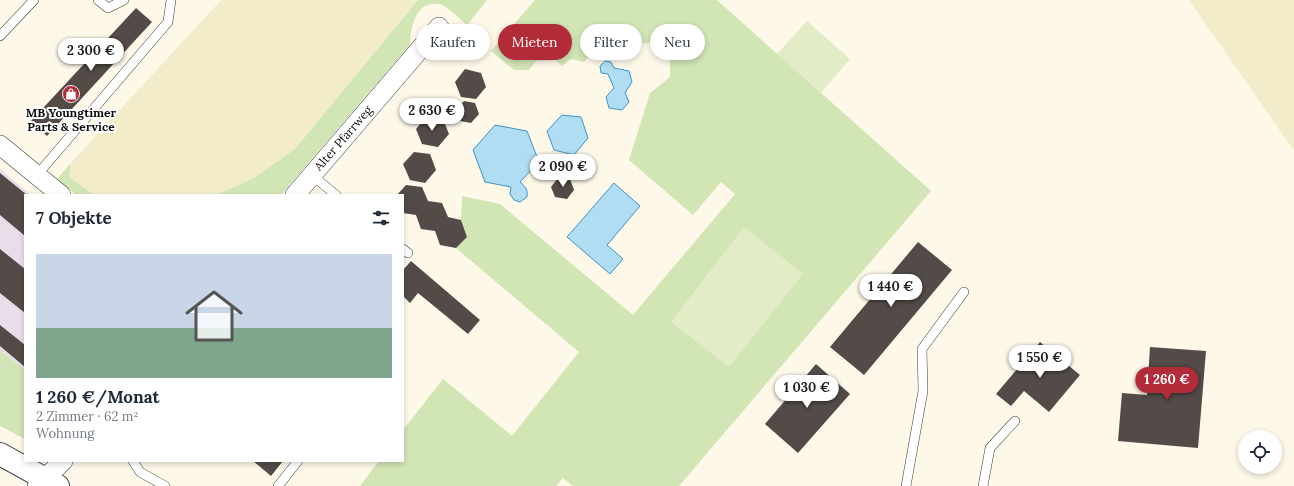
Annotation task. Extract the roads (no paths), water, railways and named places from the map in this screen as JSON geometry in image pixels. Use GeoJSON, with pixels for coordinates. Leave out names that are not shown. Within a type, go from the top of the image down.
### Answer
{"type":"FeatureCollection","features":[{"type":"Feature","properties":{"kind":"street","name":"Alter Pfarrweg"},"geometry":{"type":"LineString","coordinates":[[296,194],[416,53]]}},
{"type":"Feature","properties":{"kind":"street"},"geometry":{"type":"LineString","coordinates":[[0,145],[60,194]]}},
{"type":"Feature","properties":{"kind":"street"},"geometry":{"type":"LineString","coordinates":[[0,454],[47,484],[62,462]]}},
{"type":"Feature","properties":{"kind":"lane"},"geometry":{"type":"LineString","coordinates":[[0,36],[34,0]]}},
{"type":"Feature","properties":{"kind":"lane"},"geometry":{"type":"LineString","coordinates":[[98,0],[108,8],[124,0]]}},
{"type":"Feature","properties":{"kind":"lane"},"geometry":{"type":"LineString","coordinates":[[37,175],[168,22],[171,0]]}},
{"type":"Feature","properties":{"kind":"lane"},"geometry":{"type":"LineString","coordinates":[[312,175],[335,194]]}},
{"type":"Feature","properties":{"kind":"lane"},"geometry":{"type":"LineString","coordinates":[[906,486],[912,444],[923,391],[922,348],[964,292]]}},
{"type":"Feature","properties":{"kind":"lane"},"geometry":{"type":"LineString","coordinates":[[983,486],[990,448],[1014,421]]}},
{"type":"Feature","properties":{"kind":"lane"},"geometry":{"type":"LineString","coordinates":[[134,462],[140,472],[165,486]]}},
{"type":"Feature","properties":{"kind":"lane"},"geometry":{"type":"LineString","coordinates":[[278,486],[297,462]]}},
{"type":"Feature","properties":{"kind":"water"},"geometry":{"type":"Polygon","coordinates":[[[605,61],[611,62],[614,68],[629,71],[632,82],[625,93],[629,102],[622,110],[609,108],[606,97],[614,88],[608,74],[601,73],[600,66],[605,61]]]}},
{"type":"Feature","properties":{"kind":"water"},"geometry":{"type":"Polygon","coordinates":[[[562,115],[581,117],[588,138],[574,155],[554,150],[547,131],[562,115]]]}},
{"type":"Feature","properties":{"kind":"water"},"geometry":{"type":"Polygon","coordinates":[[[495,125],[527,131],[539,162],[520,182],[526,189],[527,197],[520,202],[514,200],[510,194],[511,187],[485,182],[473,150],[495,125]]]}},
{"type":"Feature","properties":{"kind":"water"},"geometry":{"type":"Polygon","coordinates":[[[614,183],[640,206],[607,245],[623,259],[610,274],[567,237],[614,183]]]}},
{"type":"Feature","properties":{"kind":"place","name":"MB Youngtimer Parts & Service"},"geometry":{"type":"Point","coordinates":[71,94]}}]}
